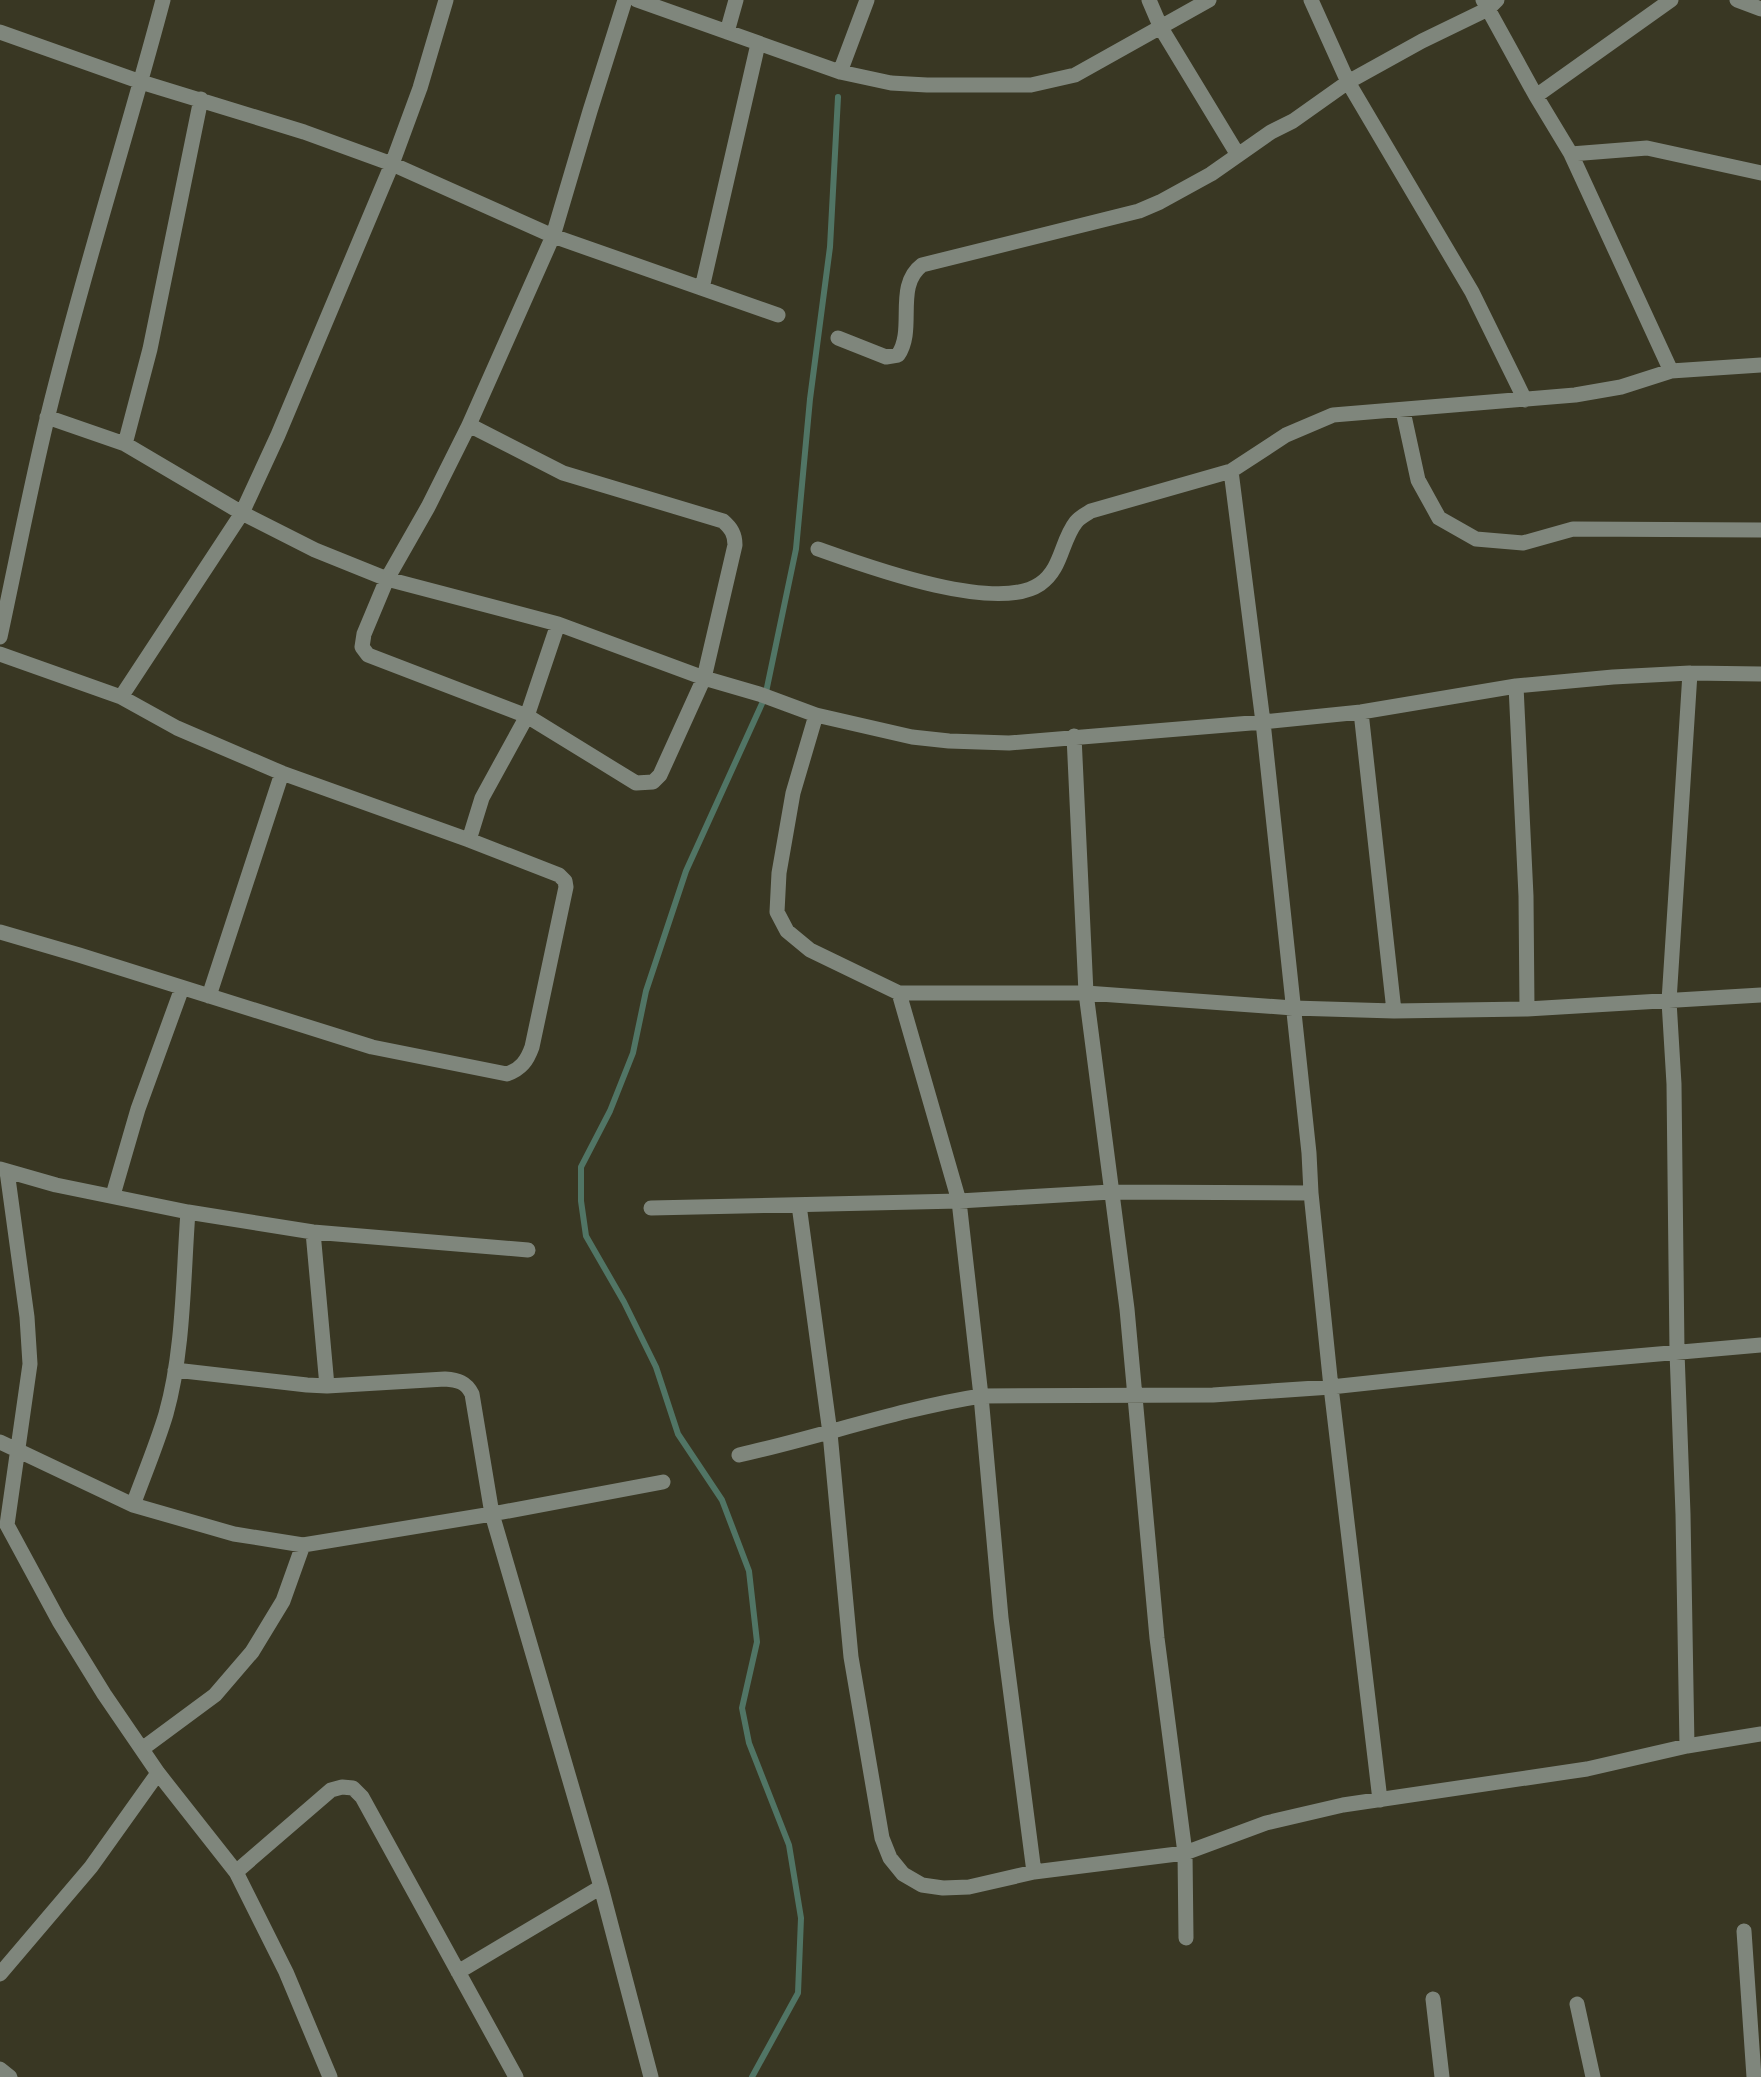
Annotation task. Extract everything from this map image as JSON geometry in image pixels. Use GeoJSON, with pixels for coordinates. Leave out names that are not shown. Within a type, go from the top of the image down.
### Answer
{"type":"FeatureCollection","features":[{"type":"Feature","properties":{"kind":"street"},"geometry":{"type":"LineString","coordinates":[[0,637],[47,417],[92,247],[163,0]]}},
{"type":"Feature","properties":{"kind":"street"},"geometry":{"type":"LineString","coordinates":[[121,697],[242,513],[306,372],[392,164],[420,87],[446,0]]}},
{"type":"Feature","properties":{"kind":"street"},"geometry":{"type":"LineString","coordinates":[[469,425],[564,473],[723,521],[735,537],[704,678],[660,775],[653,782],[636,783],[526,716],[379,659],[364,652],[362,647],[364,634],[387,579],[428,507],[469,425],[553,236],[625,0]]}},
{"type":"Feature","properties":{"kind":"street"},"geometry":{"type":"LineString","coordinates":[[638,0],[840,72],[891,83],[1031,85],[1075,75],[1209,0]]}},
{"type":"Feature","properties":{"kind":"street"},"geometry":{"type":"LineString","coordinates":[[727,32],[736,0]]}},
{"type":"Feature","properties":{"kind":"street"},"geometry":{"type":"LineString","coordinates":[[840,72],[867,0]]}},
{"type":"Feature","properties":{"kind":"street"},"geometry":{"type":"LineString","coordinates":[[1149,0],[1161,28],[1238,155]]}},
{"type":"Feature","properties":{"kind":"street"},"geometry":{"type":"LineString","coordinates":[[1311,0],[1348,82],[1472,292],[1524,400]]}},
{"type":"Feature","properties":{"kind":"street"},"geometry":{"type":"LineString","coordinates":[[1536,96],[1671,0]]}},
{"type":"Feature","properties":{"kind":"street"},"geometry":{"type":"LineString","coordinates":[[1737,0],[1761,9]]}},
{"type":"Feature","properties":{"kind":"street"},"geometry":{"type":"LineString","coordinates":[[838,338],[886,357],[898,355],[905,345],[908,283],[913,272],[922,265],[1139,210],[1160,202],[1211,174],[1348,82],[1490,3],[1536,96],[1571,154],[1671,371]]}},
{"type":"Feature","properties":{"kind":"street"},"geometry":{"type":"LineString","coordinates":[[0,32],[141,82],[304,132],[392,164],[553,236],[778,315]]}},
{"type":"Feature","properties":{"kind":"street"},"geometry":{"type":"LineString","coordinates":[[702,288],[758,44]]}},
{"type":"Feature","properties":{"kind":"street"},"geometry":{"type":"LineString","coordinates":[[125,444],[150,349],[201,99]]}},
{"type":"Feature","properties":{"kind":"street"},"geometry":{"type":"LineString","coordinates":[[1571,154],[1647,148],[1761,173]]}},
{"type":"Feature","properties":{"kind":"street"},"geometry":{"type":"LineString","coordinates":[[818,549],[908,578],[947,586],[979,592],[1024,591],[1040,584],[1050,573],[1059,561],[1077,520],[1091,511],[1231,471],[1286,435],[1333,415],[1524,400],[1621,387],[1671,371],[1761,365]]}},
{"type":"Feature","properties":{"kind":"street"},"geometry":{"type":"LineString","coordinates":[[1403,411],[1418,480],[1439,518],[1476,539],[1523,543],[1573,529],[1761,530]]}},
{"type":"Feature","properties":{"kind":"street"},"geometry":{"type":"LineString","coordinates":[[47,417],[125,444],[242,513],[315,550],[387,579],[558,624],[704,678],[759,694],[816,715],[878,731],[949,741],[1010,743],[1361,712],[1516,686],[1613,676],[1690,673],[1761,674]]}},
{"type":"Feature","properties":{"kind":"street"},"geometry":{"type":"LineString","coordinates":[[1231,471],[1263,722],[1309,1152],[1311,1193],[1331,1387],[1380,1800]]}},
{"type":"Feature","properties":{"kind":"street"},"geometry":{"type":"LineString","coordinates":[[468,840],[482,798],[526,716],[558,624]]}},
{"type":"Feature","properties":{"kind":"street"},"geometry":{"type":"LineString","coordinates":[[0,654],[121,697],[177,728],[282,773],[559,875],[564,881],[565,893],[532,1047],[528,1058],[519,1070],[507,1074],[372,1047],[0,932]]}},
{"type":"Feature","properties":{"kind":"street"},"geometry":{"type":"LineString","coordinates":[[1687,1746],[1683,1514],[1677,1352],[1674,1084],[1669,1001],[1690,673]]}},
{"type":"Feature","properties":{"kind":"street"},"geometry":{"type":"LineString","coordinates":[[1516,686],[1526,896],[1527,1010]]}},
{"type":"Feature","properties":{"kind":"street"},"geometry":{"type":"LineString","coordinates":[[1361,712],[1394,1011]]}},
{"type":"Feature","properties":{"kind":"street"},"geometry":{"type":"LineString","coordinates":[[816,715],[793,793],[779,873],[777,912],[787,932],[810,950],[899,993],[1086,993],[1293,1008],[1394,1011],[1527,1010],[1761,995]]}},
{"type":"Feature","properties":{"kind":"street"},"geometry":{"type":"LineString","coordinates":[[1074,736],[1086,993],[1127,1309],[1157,1638],[1185,1853],[1186,1938]]}},
{"type":"Feature","properties":{"kind":"street"},"geometry":{"type":"LineString","coordinates":[[209,996],[282,773]]}},
{"type":"Feature","properties":{"kind":"street"},"geometry":{"type":"LineString","coordinates":[[113,1195],[138,1109],[182,988]]}},
{"type":"Feature","properties":{"kind":"street"},"geometry":{"type":"LineString","coordinates":[[899,993],[959,1201],[981,1396],[1001,1618],[1034,1872]]}},
{"type":"Feature","properties":{"kind":"street"},"geometry":{"type":"LineString","coordinates":[[0,1543],[7,1526],[30,1364],[27,1317],[4,1170],[56,1185],[188,1212],[313,1232],[528,1250]]}},
{"type":"Feature","properties":{"kind":"street"},"geometry":{"type":"LineString","coordinates":[[651,1208],[959,1201],[1111,1192],[1311,1193]]}},
{"type":"Feature","properties":{"kind":"street"},"geometry":{"type":"LineString","coordinates":[[799,1205],[830,1433],[851,1657],[882,1838],[890,1858],[903,1874],[922,1885],[943,1888],[969,1887],[1034,1872],[1185,1853],[1266,1823],[1335,1807],[1587,1769],[1687,1746],[1761,1734]]}},
{"type":"Feature","properties":{"kind":"street"},"geometry":{"type":"LineString","coordinates":[[133,1505],[166,1413],[175,1370],[188,1212]]}},
{"type":"Feature","properties":{"kind":"street"},"geometry":{"type":"LineString","coordinates":[[313,1232],[327,1386]]}},
{"type":"Feature","properties":{"kind":"street"},"geometry":{"type":"LineString","coordinates":[[739,1455],[947,1402],[981,1396],[1213,1395],[1331,1387],[1545,1364],[1761,1345]]}},
{"type":"Feature","properties":{"kind":"street"},"geometry":{"type":"LineString","coordinates":[[175,1370],[327,1386],[445,1379],[457,1380],[468,1386],[472,1394],[492,1514],[601,1887],[651,2077]]}},
{"type":"Feature","properties":{"kind":"street"},"geometry":{"type":"LineString","coordinates":[[0,1442],[133,1505],[234,1534],[303,1545],[492,1514],[663,1482]]}},
{"type":"Feature","properties":{"kind":"street"},"geometry":{"type":"LineString","coordinates":[[7,1526],[59,1621],[104,1694],[158,1773],[236,1872],[286,1972],[330,2077]]}},
{"type":"Feature","properties":{"kind":"street"},"geometry":{"type":"LineString","coordinates":[[142,1749],[215,1695],[252,1652],[283,1601],[303,1545]]}},
{"type":"Feature","properties":{"kind":"street"},"geometry":{"type":"LineString","coordinates":[[0,1974],[91,1867],[158,1773]]}},
{"type":"Feature","properties":{"kind":"street"},"geometry":{"type":"LineString","coordinates":[[236,1872],[331,1790],[342,1787],[353,1788],[362,1797],[516,2077]]}},
{"type":"Feature","properties":{"kind":"street"},"geometry":{"type":"LineString","coordinates":[[458,1972],[601,1887]]}},
{"type":"Feature","properties":{"kind":"street"},"geometry":{"type":"LineString","coordinates":[[1744,1931],[1754,2077]]}},
{"type":"Feature","properties":{"kind":"street"},"geometry":{"type":"LineString","coordinates":[[1432,1999],[1442,2077]]}},
{"type":"Feature","properties":{"kind":"street"},"geometry":{"type":"LineString","coordinates":[[1577,2004],[1593,2077]]}},
{"type":"Feature","properties":{"kind":"street"},"geometry":{"type":"LineString","coordinates":[[0,2069],[10,2077]]}},
{"type":"Feature","properties":{"kind":"waterway"},"geometry":{"type":"LineString","coordinates":[[752,2077],[798,1993],[801,1918],[789,1845],[749,1743],[742,1708],[757,1642],[749,1571],[722,1500],[678,1434],[656,1367],[624,1302],[586,1236],[581,1201],[581,1167],[610,1111],[633,1053],[646,991],[686,871],[765,697],[796,549],[810,399],[830,247],[838,97]]}}]}
